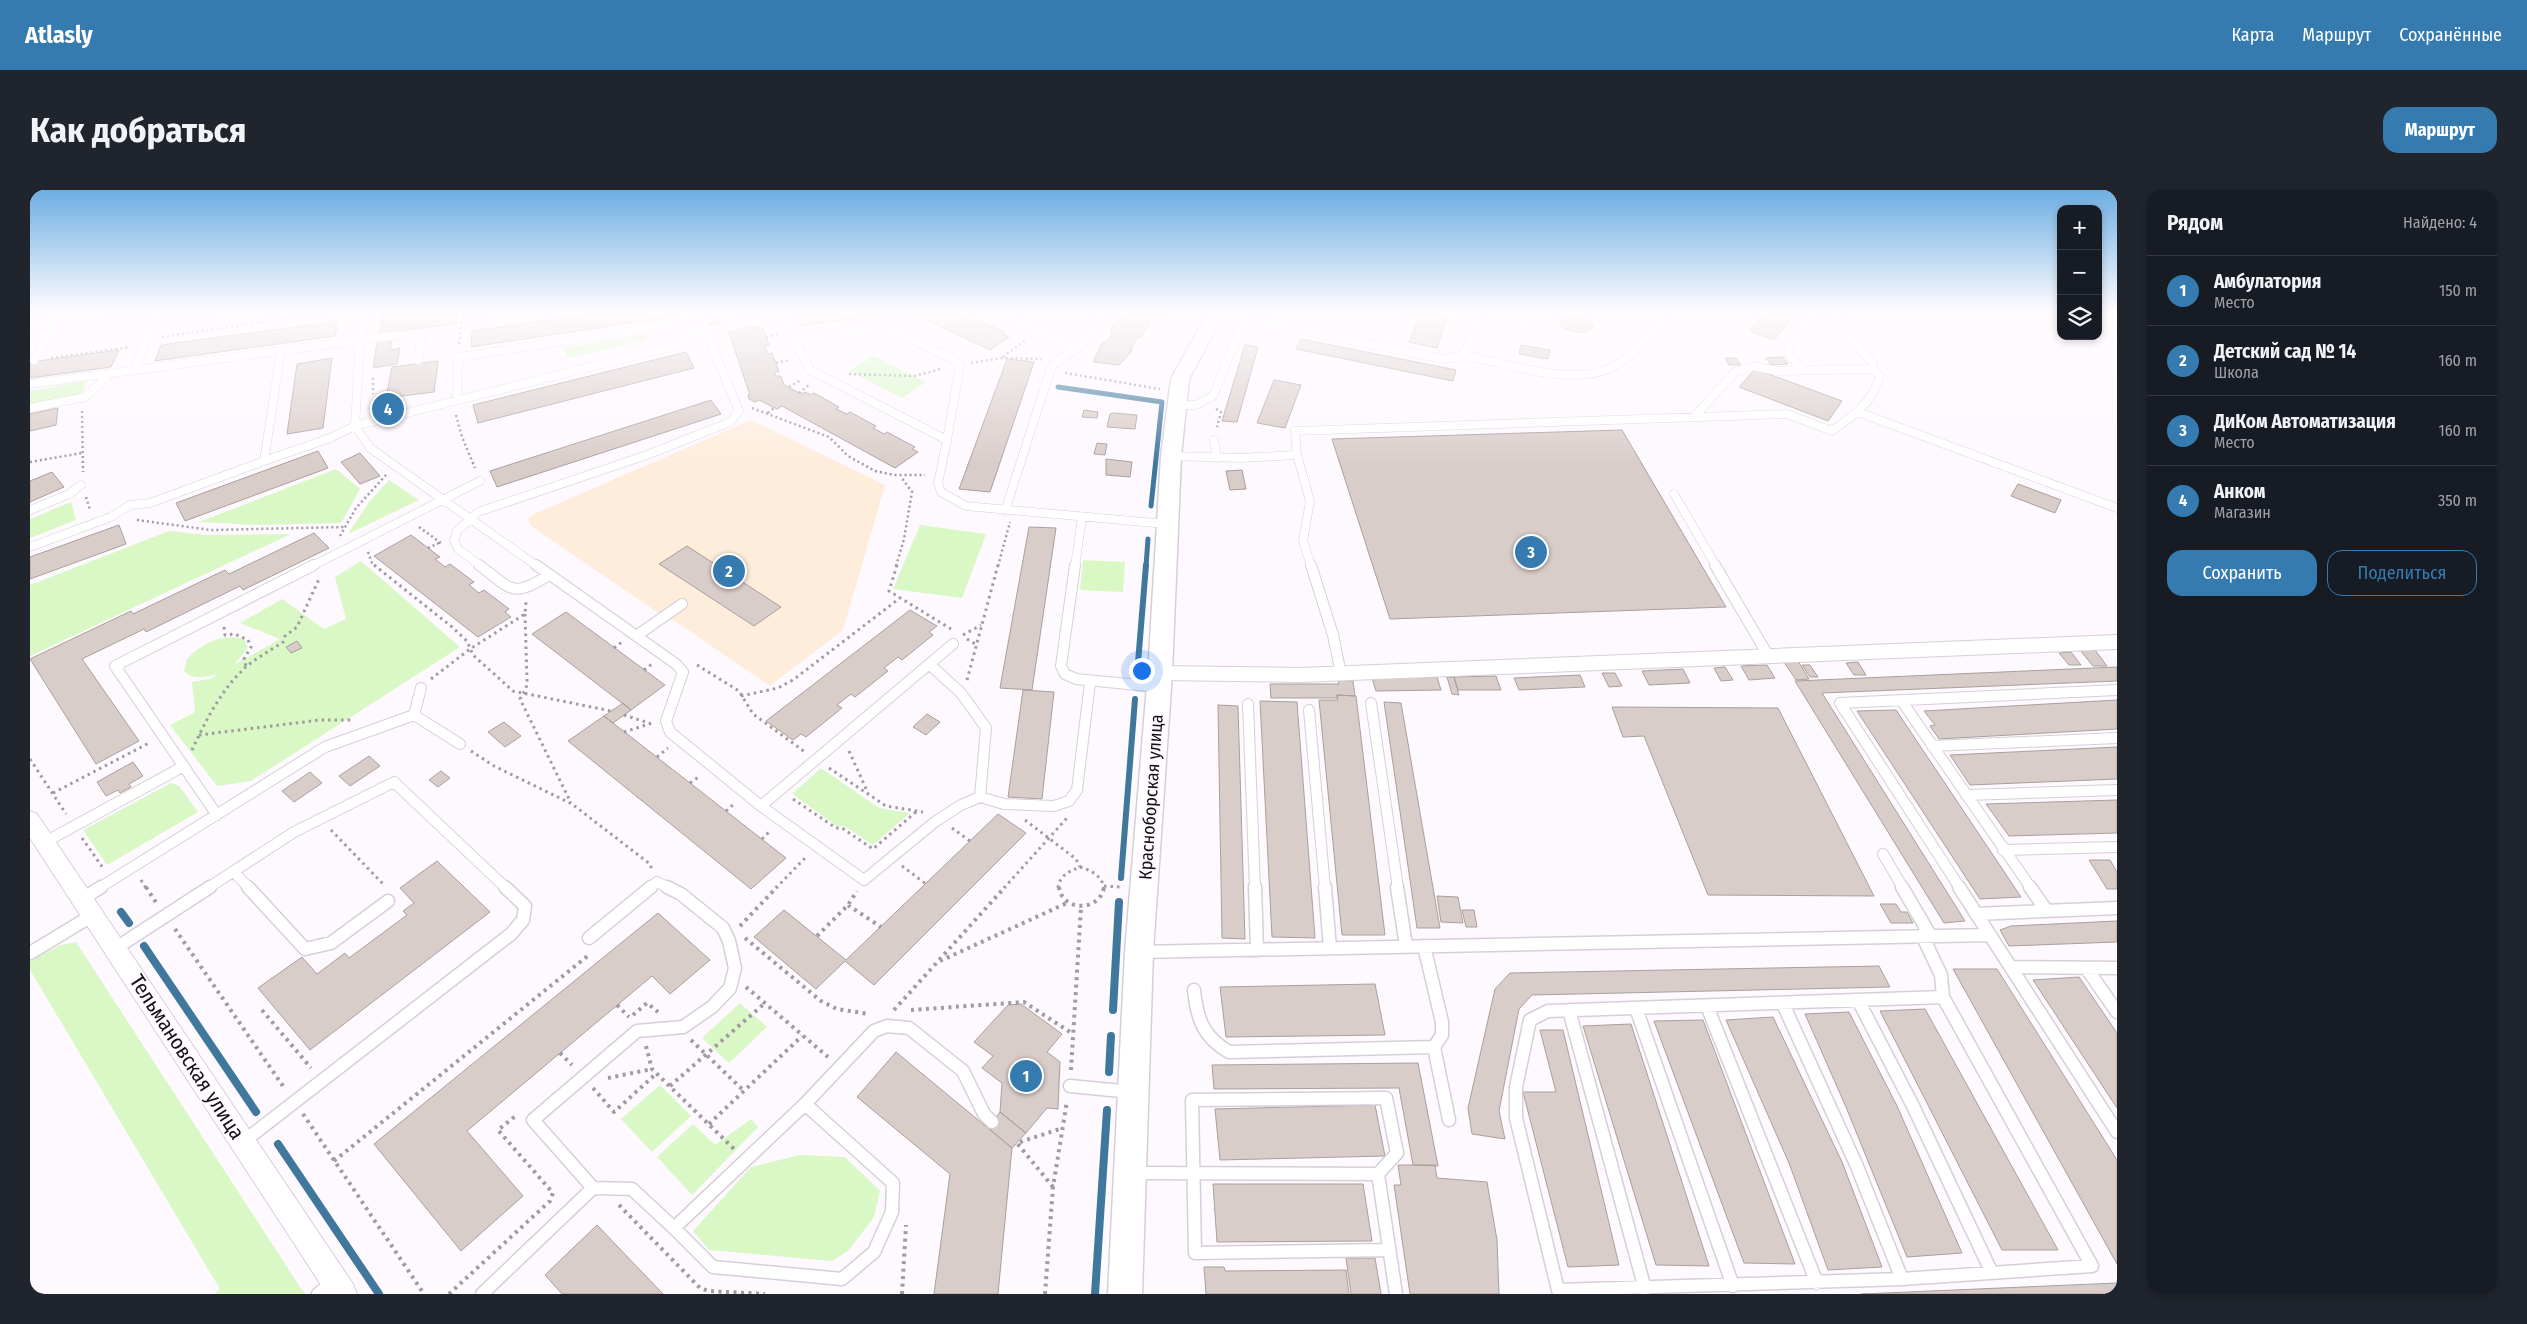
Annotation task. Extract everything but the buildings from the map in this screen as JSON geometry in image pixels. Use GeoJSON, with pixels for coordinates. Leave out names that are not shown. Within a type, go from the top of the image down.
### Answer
{"type":"FeatureCollection","features":[{"type":"Feature","properties":{"kind":"street","name":"Красноборская улица"},"geometry":{"type":"LineString","coordinates":[[1125,1294],[1140,952],[1159,680],[1166,524],[1177,398],[1180,379],[1190,362]]}},
{"type":"Feature","properties":{"kind":"street"},"geometry":{"type":"LineString","coordinates":[[1159,680],[2117,642]]}},
{"type":"Feature","properties":{"kind":"street","name":"Тельмановская улица"},"geometry":{"type":"LineString","coordinates":[[30,820],[243,1142],[332,1290]]}},
{"type":"Feature","properties":{"kind":"lane"},"geometry":{"type":"LineString","coordinates":[[136,369],[139,362]]}},
{"type":"Feature","properties":{"kind":"lane"},"geometry":{"type":"LineString","coordinates":[[30,384],[200,362]]}},
{"type":"Feature","properties":{"kind":"lane"},"geometry":{"type":"LineString","coordinates":[[264,461],[280,362]]}},
{"type":"Feature","properties":{"kind":"lane"},"geometry":{"type":"LineString","coordinates":[[359,362],[355,426],[370,448],[676,664],[683,672],[666,721],[670,732],[761,806],[864,880],[937,820],[961,805],[980,797],[1004,804],[1054,806],[1069,801],[1077,790],[1090,682]]}},
{"type":"Feature","properties":{"kind":"lane"},"geometry":{"type":"LineString","coordinates":[[454,401],[458,362]]}},
{"type":"Feature","properties":{"kind":"lane"},"geometry":{"type":"LineString","coordinates":[[30,547],[111,517],[130,505],[150,502],[330,438],[355,426],[612,362]]}},
{"type":"Feature","properties":{"kind":"lane"},"geometry":{"type":"LineString","coordinates":[[549,575],[527,589],[512,590],[458,548],[454,540],[457,532],[468,519],[492,507],[637,458],[722,425],[738,416],[739,411],[718,362]]}},
{"type":"Feature","properties":{"kind":"lane"},"geometry":{"type":"LineString","coordinates":[[805,362],[810,370],[947,440]]}},
{"type":"Feature","properties":{"kind":"lane"},"geometry":{"type":"LineString","coordinates":[[956,362],[960,365],[938,483],[940,492],[950,500],[966,506],[1009,511],[1166,524]]}},
{"type":"Feature","properties":{"kind":"lane"},"geometry":{"type":"LineString","coordinates":[[1009,511],[1050,371],[1054,364],[1058,362]]}},
{"type":"Feature","properties":{"kind":"lane"},"geometry":{"type":"LineString","coordinates":[[1177,398],[1196,406],[1206,403],[1213,396],[1227,362]]}},
{"type":"Feature","properties":{"kind":"lane"},"geometry":{"type":"LineString","coordinates":[[1497,362],[1555,373],[1588,374],[1611,368],[1621,362]]}},
{"type":"Feature","properties":{"kind":"lane"},"geometry":{"type":"LineString","coordinates":[[1795,362],[1801,370]]}},
{"type":"Feature","properties":{"kind":"lane"},"geometry":{"type":"LineString","coordinates":[[1341,674],[1333,635],[1303,541],[1310,501],[1297,455],[1295,431],[1786,414],[1832,431],[1858,412],[1878,390],[1880,376],[1873,369],[1870,362]]}},
{"type":"Feature","properties":{"kind":"lane"},"geometry":{"type":"LineString","coordinates":[[1694,417],[1735,372],[1754,366],[1777,370],[1873,369]]}},
{"type":"Feature","properties":{"kind":"lane"},"geometry":{"type":"LineString","coordinates":[[30,408],[85,397],[112,373]]}},
{"type":"Feature","properties":{"kind":"lane"},"geometry":{"type":"LineString","coordinates":[[1858,412],[2117,508]]}},
{"type":"Feature","properties":{"kind":"lane"},"geometry":{"type":"LineString","coordinates":[[1214,440],[1217,458]]}},
{"type":"Feature","properties":{"kind":"lane"},"geometry":{"type":"LineString","coordinates":[[1171,456],[1217,458],[1297,455]]}},
{"type":"Feature","properties":{"kind":"lane"},"geometry":{"type":"LineString","coordinates":[[217,815],[115,666],[480,481]]}},
{"type":"Feature","properties":{"kind":"lane"},"geometry":{"type":"LineString","coordinates":[[30,510],[79,487]]}},
{"type":"Feature","properties":{"kind":"lane"},"geometry":{"type":"LineString","coordinates":[[1674,494],[1769,657]]}},
{"type":"Feature","properties":{"kind":"lane"},"geometry":{"type":"LineString","coordinates":[[1082,518],[1061,666],[1065,674],[1090,682],[1159,680]]}},
{"type":"Feature","properties":{"kind":"lane"},"geometry":{"type":"LineString","coordinates":[[636,636],[682,604]]}},
{"type":"Feature","properties":{"kind":"lane"},"geometry":{"type":"LineString","coordinates":[[761,806],[953,644]]}},
{"type":"Feature","properties":{"kind":"lane"},"geometry":{"type":"LineString","coordinates":[[929,664],[940,670],[982,719],[986,728],[980,797]]}},
{"type":"Feature","properties":{"kind":"lane"},"geometry":{"type":"LineString","coordinates":[[414,715],[421,688]]}},
{"type":"Feature","properties":{"kind":"lane"},"geometry":{"type":"LineString","coordinates":[[2117,690],[1840,703],[2117,1132]]}},
{"type":"Feature","properties":{"kind":"lane"},"geometry":{"type":"LineString","coordinates":[[1901,700],[2046,910]]}},
{"type":"Feature","properties":{"kind":"lane"},"geometry":{"type":"LineString","coordinates":[[1371,703],[1406,946]]}},
{"type":"Feature","properties":{"kind":"lane"},"geometry":{"type":"LineString","coordinates":[[1248,704],[1258,950]]}},
{"type":"Feature","properties":{"kind":"lane"},"geometry":{"type":"LineString","coordinates":[[1309,710],[1330,948]]}},
{"type":"Feature","properties":{"kind":"lane"},"geometry":{"type":"LineString","coordinates":[[30,953],[88,907],[217,815],[325,747],[414,715]]}},
{"type":"Feature","properties":{"kind":"lane"},"geometry":{"type":"LineString","coordinates":[[414,715],[460,744]]}},
{"type":"Feature","properties":{"kind":"lane"},"geometry":{"type":"LineString","coordinates":[[1932,746],[2117,738]]}},
{"type":"Feature","properties":{"kind":"lane"},"geometry":{"type":"LineString","coordinates":[[45,842],[184,766]]}},
{"type":"Feature","properties":{"kind":"lane"},"geometry":{"type":"LineString","coordinates":[[116,948],[294,832],[394,782],[525,906],[523,920],[511,934],[295,1104],[243,1142]]}},
{"type":"Feature","properties":{"kind":"lane"},"geometry":{"type":"LineString","coordinates":[[1966,795],[2117,790]]}},
{"type":"Feature","properties":{"kind":"lane"},"geometry":{"type":"LineString","coordinates":[[2003,850],[2117,847]]}},
{"type":"Feature","properties":{"kind":"lane"},"geometry":{"type":"LineString","coordinates":[[1883,854],[1926,935],[1941,975],[1943,997],[2092,1266],[1992,1274],[1817,1283],[1558,1290],[1516,1118],[1516,1087],[1530,1020],[1548,1011],[1859,1002],[1943,997]]}},
{"type":"Feature","properties":{"kind":"lane"},"geometry":{"type":"LineString","coordinates":[[234,872],[305,948],[331,944],[388,901]]}},
{"type":"Feature","properties":{"kind":"lane"},"geometry":{"type":"LineString","coordinates":[[589,938],[657,882],[681,894],[723,928],[729,941],[735,968],[730,988],[712,1008],[683,1027],[637,1031],[533,1120],[593,1188]]}},
{"type":"Feature","properties":{"kind":"lane"},"geometry":{"type":"LineString","coordinates":[[1976,914],[2117,908]]}},
{"type":"Feature","properties":{"kind":"lane"},"geometry":{"type":"LineString","coordinates":[[1140,952],[1990,935]]}},
{"type":"Feature","properties":{"kind":"lane"},"geometry":{"type":"LineString","coordinates":[[1424,946],[1442,1022],[1442,1035],[1434,1047],[1449,1120]]}},
{"type":"Feature","properties":{"kind":"lane"},"geometry":{"type":"LineString","coordinates":[[2011,967],[2117,968]]}},
{"type":"Feature","properties":{"kind":"lane"},"geometry":{"type":"LineString","coordinates":[[2087,969],[2117,1012]]}},
{"type":"Feature","properties":{"kind":"lane"},"geometry":{"type":"LineString","coordinates":[[1194,990],[1196,1014],[1202,1032],[1214,1044],[1229,1052],[1434,1047]]}},
{"type":"Feature","properties":{"kind":"lane"},"geometry":{"type":"LineString","coordinates":[[1859,1002],[1913,1106],[1992,1274]]}},
{"type":"Feature","properties":{"kind":"lane"},"geometry":{"type":"LineString","coordinates":[[1783,1004],[1856,1164],[1902,1279]]}},
{"type":"Feature","properties":{"kind":"lane"},"geometry":{"type":"LineString","coordinates":[[1706,1006],[1817,1283]]}},
{"type":"Feature","properties":{"kind":"lane"},"geometry":{"type":"LineString","coordinates":[[1636,1008],[1733,1286]]}},
{"type":"Feature","properties":{"kind":"lane"},"geometry":{"type":"LineString","coordinates":[[1569,1010],[1645,1288]]}},
{"type":"Feature","properties":{"kind":"lane"},"geometry":{"type":"LineString","coordinates":[[674,1228],[805,1104],[874,1031],[887,1026],[909,1028],[964,1071],[984,1114],[992,1122]]}},
{"type":"Feature","properties":{"kind":"lane"},"geometry":{"type":"LineString","coordinates":[[1070,1086],[1133,1092]]}},
{"type":"Feature","properties":{"kind":"lane"},"geometry":{"type":"LineString","coordinates":[[1130,1173],[1192,1173],[1378,1174],[1397,1153],[1386,1098],[1192,1100],[1192,1173],[1196,1253],[1389,1250]]}},
{"type":"Feature","properties":{"kind":"lane"},"geometry":{"type":"LineString","coordinates":[[482,1294],[593,1188],[632,1189],[713,1267],[842,1279],[874,1252],[892,1212],[893,1184],[805,1104]]}},
{"type":"Feature","properties":{"kind":"lane"},"geometry":{"type":"LineString","coordinates":[[1378,1174],[1396,1294]]}},
{"type":"Feature","properties":{"kind":"path"},"geometry":{"type":"LineString","coordinates":[[776,363],[782,362]]}},
{"type":"Feature","properties":{"kind":"path"},"geometry":{"type":"LineString","coordinates":[[1050,371],[1133,386],[1177,398]]}},
{"type":"Feature","properties":{"kind":"path"},"geometry":{"type":"LineString","coordinates":[[834,382],[851,372],[914,376]]}},
{"type":"Feature","properties":{"kind":"path"},"geometry":{"type":"LineString","coordinates":[[85,397],[81,418],[83,480],[79,487],[84,491],[95,523]]}},
{"type":"Feature","properties":{"kind":"path"},"geometry":{"type":"LineString","coordinates":[[454,401],[453,404],[462,437],[480,481]]}},
{"type":"Feature","properties":{"kind":"path"},"geometry":{"type":"LineString","coordinates":[[1206,403],[1221,412],[1214,440]]}},
{"type":"Feature","properties":{"kind":"path"},"geometry":{"type":"LineString","coordinates":[[774,408],[768,414],[793,422],[830,438],[838,443],[846,455],[880,473],[901,476],[939,474]]}},
{"type":"Feature","properties":{"kind":"path"},"geometry":{"type":"LineString","coordinates":[[30,462],[82,453]]}},
{"type":"Feature","properties":{"kind":"path"},"geometry":{"type":"LineString","coordinates":[[184,766],[199,735],[234,679],[246,666],[283,642],[285,636],[297,627],[328,558],[345,526],[356,508],[390,471]]}},
{"type":"Feature","properties":{"kind":"path"},"geometry":{"type":"LineString","coordinates":[[901,476],[912,492],[904,539],[889,591],[977,645]]}},
{"type":"Feature","properties":{"kind":"path"},"geometry":{"type":"LineString","coordinates":[[962,696],[977,645],[1009,511]]}},
{"type":"Feature","properties":{"kind":"path"},"geometry":{"type":"LineString","coordinates":[[111,517],[211,530],[345,526]]}},
{"type":"Feature","properties":{"kind":"path"},"geometry":{"type":"LineString","coordinates":[[363,540],[372,563],[452,627],[467,641],[473,654],[517,694],[564,700],[611,711]]}},
{"type":"Feature","properties":{"kind":"path"},"geometry":{"type":"LineString","coordinates":[[527,589],[525,614],[527,681],[524,695],[520,699],[572,804]]}},
{"type":"Feature","properties":{"kind":"path"},"geometry":{"type":"LineString","coordinates":[[741,696],[778,688],[793,680],[900,598]]}},
{"type":"Feature","properties":{"kind":"path"},"geometry":{"type":"LineString","coordinates":[[222,611],[226,635],[235,634],[248,640],[251,647],[244,659],[246,666]]}},
{"type":"Feature","properties":{"kind":"path"},"geometry":{"type":"LineString","coordinates":[[421,688],[470,649],[525,614]]}},
{"type":"Feature","properties":{"kind":"path"},"geometry":{"type":"LineString","coordinates":[[953,644],[982,624]]}},
{"type":"Feature","properties":{"kind":"path"},"geometry":{"type":"LineString","coordinates":[[690,660],[728,682],[741,696],[753,714],[764,724],[886,806],[917,811],[937,820],[970,841]]}},
{"type":"Feature","properties":{"kind":"path"},"geometry":{"type":"LineString","coordinates":[[624,715],[649,723]]}},
{"type":"Feature","properties":{"kind":"path"},"geometry":{"type":"LineString","coordinates":[[199,735],[320,720],[350,720],[375,730]]}},
{"type":"Feature","properties":{"kind":"path"},"geometry":{"type":"LineString","coordinates":[[624,732],[649,723],[666,721]]}},
{"type":"Feature","properties":{"kind":"path"},"geometry":{"type":"LineString","coordinates":[[53,793],[163,736]]}},
{"type":"Feature","properties":{"kind":"path"},"geometry":{"type":"LineString","coordinates":[[843,737],[868,794]]}},
{"type":"Feature","properties":{"kind":"path"},"geometry":{"type":"LineString","coordinates":[[460,744],[494,766],[572,804],[650,864],[657,882]]}},
{"type":"Feature","properties":{"kind":"path"},"geometry":{"type":"LineString","coordinates":[[780,790],[836,828],[842,828],[873,849],[917,811]]}},
{"type":"Feature","properties":{"kind":"path"},"geometry":{"type":"LineString","coordinates":[[887,1026],[893,1012],[1069,815],[1069,801]]}},
{"type":"Feature","properties":{"kind":"path"},"geometry":{"type":"LineString","coordinates":[[1004,804],[1076,858],[1080,867]]}},
{"type":"Feature","properties":{"kind":"path"},"geometry":{"type":"LineString","coordinates":[[320,819],[388,889]]}},
{"type":"Feature","properties":{"kind":"path"},"geometry":{"type":"LineString","coordinates":[[817,846],[738,931],[821,1001],[837,1009],[870,1015]]}},
{"type":"Feature","properties":{"kind":"path"},"geometry":{"type":"LineString","coordinates":[[891,858],[926,884]]}},
{"type":"Feature","properties":{"kind":"path"},"geometry":{"type":"LineString","coordinates":[[1080,867],[1091,869],[1100,876],[1104,886],[1101,896],[1093,904],[1081,907],[1067,903],[1060,895],[1058,885],[1061,876],[1069,870],[1080,867]]}},
{"type":"Feature","properties":{"kind":"path"},"geometry":{"type":"LineString","coordinates":[[138,876],[424,1294]]}},
{"type":"Feature","properties":{"kind":"path"},"geometry":{"type":"LineString","coordinates":[[1104,886],[1128,888]]}},
{"type":"Feature","properties":{"kind":"path"},"geometry":{"type":"LineString","coordinates":[[938,962],[1067,903]]}},
{"type":"Feature","properties":{"kind":"path"},"geometry":{"type":"LineString","coordinates":[[817,936],[848,905],[881,927]]}},
{"type":"Feature","properties":{"kind":"path"},"geometry":{"type":"LineString","coordinates":[[1045,1294],[1053,1187],[1070,1086],[1081,907]]}},
{"type":"Feature","properties":{"kind":"path"},"geometry":{"type":"LineString","coordinates":[[334,1161],[542,992]]}},
{"type":"Feature","properties":{"kind":"path"},"geometry":{"type":"LineString","coordinates":[[670,1086],[765,1003]]}},
{"type":"Feature","properties":{"kind":"path"},"geometry":{"type":"LineString","coordinates":[[617,1005],[644,1030],[644,1040],[652,1069],[746,1160]]}},
{"type":"Feature","properties":{"kind":"path"},"geometry":{"type":"LineString","coordinates":[[262,1010],[323,1082]]}},
{"type":"Feature","properties":{"kind":"path"},"geometry":{"type":"LineString","coordinates":[[683,1027],[686,1035],[744,1091]]}},
{"type":"Feature","properties":{"kind":"path"},"geometry":{"type":"LineString","coordinates":[[708,1124],[802,1036]]}},
{"type":"Feature","properties":{"kind":"path"},"geometry":{"type":"LineString","coordinates":[[588,1082],[614,1112],[657,1073]]}},
{"type":"Feature","properties":{"kind":"path"},"geometry":{"type":"LineString","coordinates":[[1053,1187],[1017,1143],[1063,1128]]}},
{"type":"Feature","properties":{"kind":"path"},"geometry":{"type":"LineString","coordinates":[[609,1203],[617,1204],[629,1214],[700,1288],[709,1291],[765,1294]]}},
{"type":"Feature","properties":{"kind":"path"},"geometry":{"type":"LineString","coordinates":[[902,1294],[906,1218]]}},
{"type":"Feature","properties":{"kind":"shaded area"},"geometry":{"type":"Polygon","coordinates":[[[751,420],[885,485],[843,630],[770,686],[675,621],[667,619],[531,526],[528,519],[534,514],[751,420]]]}},
{"type":"Feature","properties":{"kind":"green space"},"geometry":{"type":"Polygon","coordinates":[[[864,362],[884,362],[926,382],[902,398],[849,371],[864,362]]]}},
{"type":"Feature","properties":{"kind":"green space"},"geometry":{"type":"Polygon","coordinates":[[[87,381],[82,394],[30,405],[30,391],[87,381]]]}},
{"type":"Feature","properties":{"kind":"green space"},"geometry":{"type":"Polygon","coordinates":[[[336,469],[360,489],[341,523],[254,525],[199,522],[336,469]]]}},
{"type":"Feature","properties":{"kind":"green space"},"geometry":{"type":"Polygon","coordinates":[[[389,480],[419,500],[348,534],[369,502],[389,480]]]}},
{"type":"Feature","properties":{"kind":"green space"},"geometry":{"type":"Polygon","coordinates":[[[71,502],[76,520],[30,538],[30,519],[71,502]]]}},
{"type":"Feature","properties":{"kind":"green space"},"geometry":{"type":"Polygon","coordinates":[[[920,525],[986,534],[962,598],[893,589],[920,525]]]}},
{"type":"Feature","properties":{"kind":"green space"},"geometry":{"type":"Polygon","coordinates":[[[169,531],[207,535],[291,534],[30,656],[30,585],[169,531]]]}},
{"type":"Feature","properties":{"kind":"green space"},"geometry":{"type":"Polygon","coordinates":[[[1083,560],[1125,562],[1123,592],[1080,590],[1083,560]]]}},
{"type":"Feature","properties":{"kind":"green space"},"geometry":{"type":"Polygon","coordinates":[[[361,561],[460,647],[251,781],[217,786],[170,725],[195,712],[192,682],[210,679],[218,674],[200,677],[192,676],[184,671],[187,659],[206,644],[220,638],[236,637],[244,639],[248,648],[234,665],[280,639],[240,623],[282,599],[324,629],[346,619],[335,577],[361,561]]]}},
{"type":"Feature","properties":{"kind":"green space"},"geometry":{"type":"Polygon","coordinates":[[[821,768],[879,808],[910,813],[873,845],[844,826],[837,826],[792,794],[821,768]]]}},
{"type":"Feature","properties":{"kind":"green space"},"geometry":{"type":"Polygon","coordinates":[[[171,783],[179,786],[198,812],[107,865],[83,830],[171,783]]]}},
{"type":"Feature","properties":{"kind":"green space"},"geometry":{"type":"Polygon","coordinates":[[[76,942],[305,1294],[214,1294],[220,1289],[30,970],[30,960],[61,945],[76,942]]]}},
{"type":"Feature","properties":{"kind":"green space"},"geometry":{"type":"Polygon","coordinates":[[[740,1003],[767,1027],[729,1063],[702,1038],[740,1003]]]}},
{"type":"Feature","properties":{"kind":"green space"},"geometry":{"type":"Polygon","coordinates":[[[660,1085],[691,1116],[652,1152],[621,1119],[660,1085]]]}},
{"type":"Feature","properties":{"kind":"green space"},"geometry":{"type":"Polygon","coordinates":[[[751,1119],[758,1127],[692,1195],[657,1157],[693,1124],[715,1145],[751,1119]]]}},
{"type":"Feature","properties":{"kind":"green space"},"geometry":{"type":"Polygon","coordinates":[[[800,1155],[845,1157],[880,1191],[874,1217],[848,1251],[832,1261],[709,1250],[693,1231],[751,1167],[800,1155]]]}},
{"type":"Feature","properties":{"kind":"waterway"},"geometry":{"type":"LineString","coordinates":[[1058,387],[1162,402],[1151,506]]}},
{"type":"Feature","properties":{"kind":"waterway"},"geometry":{"type":"LineString","coordinates":[[1146,566],[1148,539]]}},
{"type":"Feature","properties":{"kind":"waterway"},"geometry":{"type":"LineString","coordinates":[[1137,675],[1146,565]]}},
{"type":"Feature","properties":{"kind":"waterway"},"geometry":{"type":"LineString","coordinates":[[1121,878],[1135,699]]}},
{"type":"Feature","properties":{"kind":"waterway"},"geometry":{"type":"LineString","coordinates":[[1113,1010],[1119,902]]}},
{"type":"Feature","properties":{"kind":"waterway"},"geometry":{"type":"LineString","coordinates":[[121,912],[129,923]]}},
{"type":"Feature","properties":{"kind":"waterway"},"geometry":{"type":"LineString","coordinates":[[144,946],[256,1112]]}},
{"type":"Feature","properties":{"kind":"waterway"},"geometry":{"type":"LineString","coordinates":[[1109,1072],[1111,1036]]}},
{"type":"Feature","properties":{"kind":"waterway"},"geometry":{"type":"LineString","coordinates":[[1095,1294],[1107,1110]]}},
{"type":"Feature","properties":{"kind":"waterway"},"geometry":{"type":"LineString","coordinates":[[278,1144],[379,1294]]}},
{"type":"Feature","properties":{"kind":"place","name":"Анком"},"geometry":{"type":"Point","coordinates":[388,409]}},
{"type":"Feature","properties":{"kind":"place","name":"ДиКом Автоматизация"},"geometry":{"type":"Point","coordinates":[1531,552]}},
{"type":"Feature","properties":{"kind":"place","name":"Детский сад № 14"},"geometry":{"type":"Point","coordinates":[729,571]}},
{"type":"Feature","properties":{"kind":"place","name":"Амбулатория"},"geometry":{"type":"Point","coordinates":[1026,1076]}}]}
